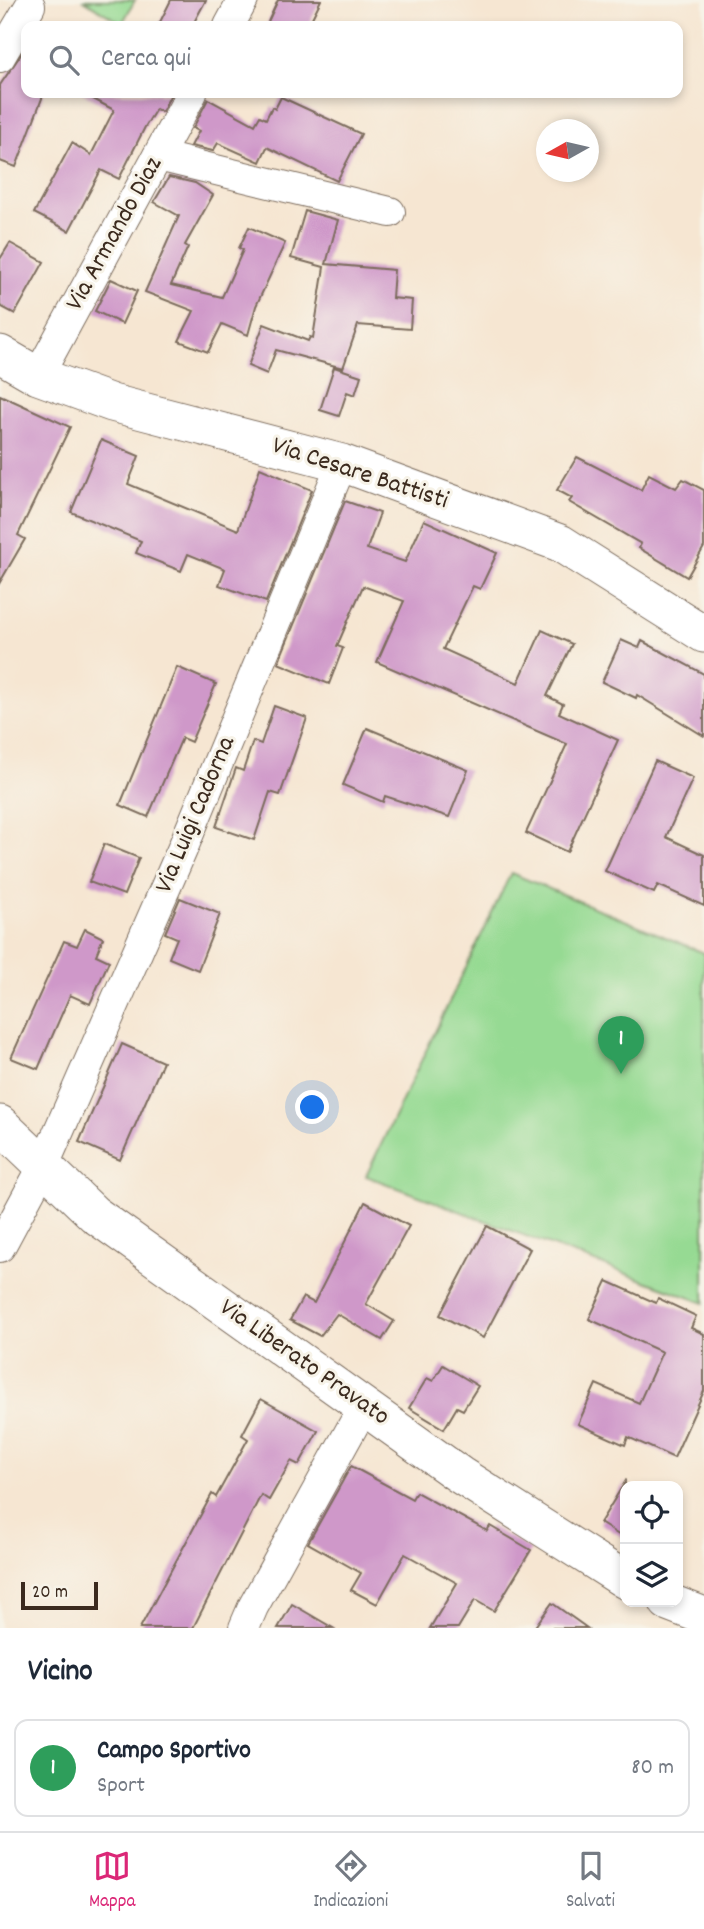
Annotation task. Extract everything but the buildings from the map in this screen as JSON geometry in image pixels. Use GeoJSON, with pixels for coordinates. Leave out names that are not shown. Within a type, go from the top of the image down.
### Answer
{"type":"FeatureCollection","features":[{"type":"Feature","properties":{"kind":"street"},"geometry":{"type":"LineString","coordinates":[[232,21],[243,0]]}},
{"type":"Feature","properties":{"kind":"street"},"geometry":{"type":"LineString","coordinates":[[21,21],[30,6]]}},
{"type":"Feature","properties":{"kind":"street"},"geometry":{"type":"LineString","coordinates":[[0,57],[21,21]]}},
{"type":"Feature","properties":{"kind":"street","name":"Via Armando Diaz"},"geometry":{"type":"LineString","coordinates":[[38,376],[189,98]]}},
{"type":"Feature","properties":{"kind":"street"},"geometry":{"type":"LineString","coordinates":[[158,156],[390,212]]}},
{"type":"Feature","properties":{"kind":"street","name":"Via Cesare Battisti"},"geometry":{"type":"LineString","coordinates":[[0,354],[38,376],[112,403],[342,463],[560,543],[704,634]]}},
{"type":"Feature","properties":{"kind":"street","name":"Via Luigi Cadorna"},"geometry":{"type":"LineString","coordinates":[[0,1247],[44,1165],[182,850],[342,463]]}},
{"type":"Feature","properties":{"kind":"street","name":"Via Liberato Pravato"},"geometry":{"type":"LineString","coordinates":[[0,1124],[94,1214],[460,1475],[620,1577]]}},
{"type":"Feature","properties":{"kind":"street"},"geometry":{"type":"LineString","coordinates":[[244,1628],[253,1606],[364,1406]]}},
{"type":"Feature","properties":{"kind":"street"},"geometry":{"type":"LineString","coordinates":[[681,1607],[704,1616]]}},
{"type":"Feature","properties":{"kind":"green space"},"geometry":{"type":"Polygon","coordinates":[[[84,0],[135,0],[124,21],[117,21],[84,0]]]}},
{"type":"Feature","properties":{"kind":"green space"},"geometry":{"type":"Polygon","coordinates":[[[511,873],[704,953],[704,1303],[366,1176],[511,873]]]}},
{"type":"Feature","properties":{"kind":"place","name":"Campo Sportivo"},"geometry":{"type":"Point","coordinates":[621,1074]}}]}
